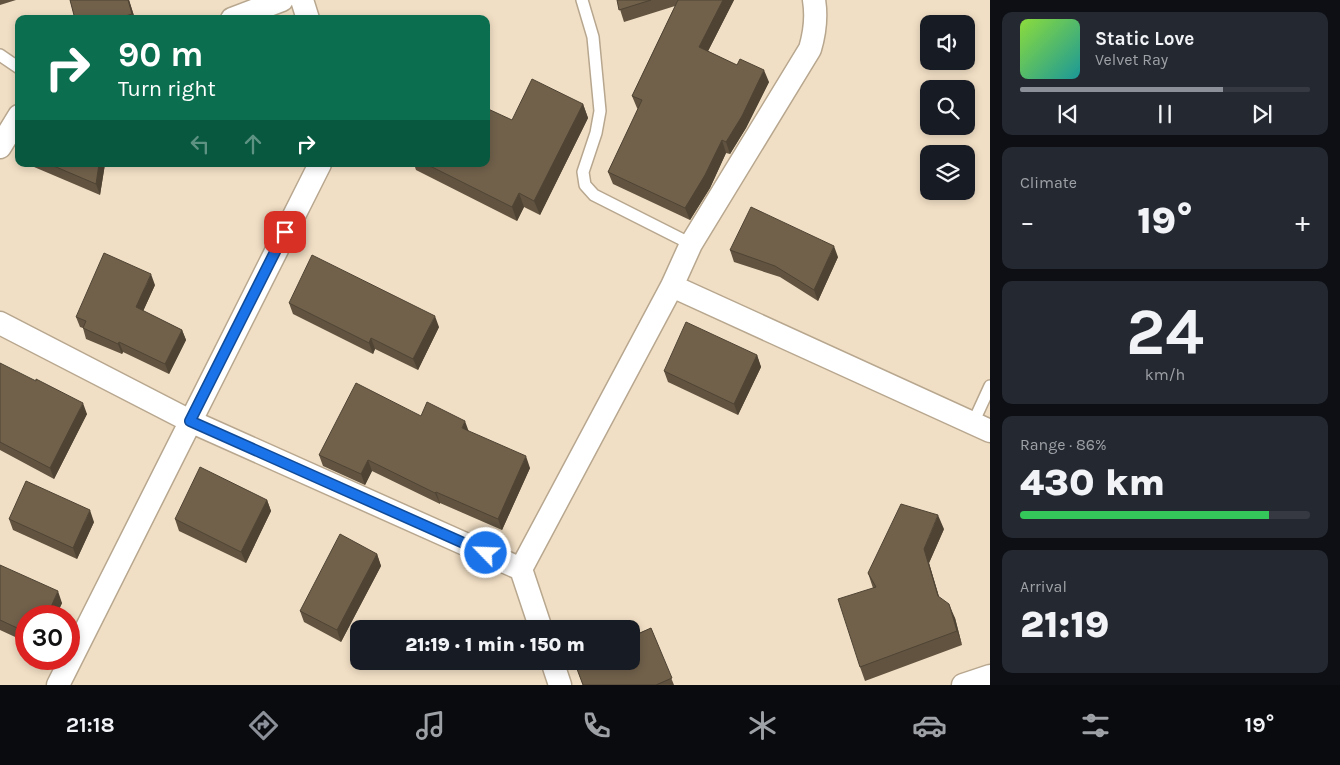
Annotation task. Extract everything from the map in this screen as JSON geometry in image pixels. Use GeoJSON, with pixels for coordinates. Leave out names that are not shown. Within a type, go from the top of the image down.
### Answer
{"type":"FeatureCollection","features":[{"type":"Feature","properties":{"kind":"street"},"geometry":{"type":"LineString","coordinates":[[243,15],[282,0]]}},
{"type":"Feature","properties":{"kind":"street"},"geometry":{"type":"LineString","coordinates":[[302,0],[307,15]]}},
{"type":"Feature","properties":{"kind":"street"},"geometry":{"type":"LineString","coordinates":[[520,569],[672,286],[691,244],[810,49],[821,5]]}},
{"type":"Feature","properties":{"kind":"street"},"geometry":{"type":"LineString","coordinates":[[0,147],[15,123]]}},
{"type":"Feature","properties":{"kind":"street"},"geometry":{"type":"LineString","coordinates":[[58,685],[318,167]]}},
{"type":"Feature","properties":{"kind":"street"},"geometry":{"type":"LineString","coordinates":[[672,286],[982,427]]}},
{"type":"Feature","properties":{"kind":"street"},"geometry":{"type":"LineString","coordinates":[[0,323],[190,421],[520,569],[538,620]]}},
{"type":"Feature","properties":{"kind":"street"},"geometry":{"type":"LineString","coordinates":[[555,670],[560,685]]}},
{"type":"Feature","properties":{"kind":"street"},"geometry":{"type":"LineString","coordinates":[[963,685],[990,676]]}},
{"type":"Feature","properties":{"kind":"lane"},"geometry":{"type":"LineString","coordinates":[[582,0],[593,37],[600,111],[596,133],[583,172],[585,185],[594,195],[691,244]]}},
{"type":"Feature","properties":{"kind":"lane"},"geometry":{"type":"LineString","coordinates":[[0,54],[15,65]]}},
{"type":"Feature","properties":{"kind":"lane"},"geometry":{"type":"LineString","coordinates":[[982,427],[990,386]]}},
{"type":"Feature","properties":{"kind":"building"},"geometry":{"type":"Polygon","coordinates":[[[70,0],[128,0],[132,14],[129,15],[74,15],[70,0]]]}},
{"type":"Feature","properties":{"kind":"building"},"geometry":{"type":"Polygon","coordinates":[[[617,0],[651,0],[619,10],[617,0]]]}},
{"type":"Feature","properties":{"kind":"building"},"geometry":{"type":"Polygon","coordinates":[[[678,0],[723,0],[699,47],[737,65],[740,59],[764,70],[742,116],[726,142],[722,140],[705,175],[685,208],[608,172],[642,100],[632,96],[678,0]]]}},
{"type":"Feature","properties":{"kind":"building"},"geometry":{"type":"Polygon","coordinates":[[[532,79],[583,104],[534,201],[519,193],[512,207],[432,167],[490,167],[490,110],[512,120],[532,79]]]}},
{"type":"Feature","properties":{"kind":"building"},"geometry":{"type":"Polygon","coordinates":[[[56,167],[99,167],[96,184],[56,167]]]}},
{"type":"Feature","properties":{"kind":"building"},"geometry":{"type":"Polygon","coordinates":[[[751,207],[834,246],[814,290],[775,266],[730,250],[751,207]]]}},
{"type":"Feature","properties":{"kind":"building"},"geometry":{"type":"Polygon","coordinates":[[[104,253],[151,274],[136,307],[182,330],[165,364],[119,342],[118,344],[83,328],[86,321],[76,317],[104,253]]]}},
{"type":"Feature","properties":{"kind":"building"},"geometry":{"type":"Polygon","coordinates":[[[312,255],[435,316],[413,359],[371,338],[369,343],[289,303],[312,255]]]}},
{"type":"Feature","properties":{"kind":"building"},"geometry":{"type":"Polygon","coordinates":[[[686,322],[757,355],[734,404],[664,371],[686,322]]]}},
{"type":"Feature","properties":{"kind":"building"},"geometry":{"type":"Polygon","coordinates":[[[0,363],[83,403],[50,468],[0,442],[0,363]]]}},
{"type":"Feature","properties":{"kind":"building"},"geometry":{"type":"Polygon","coordinates":[[[356,383],[421,416],[427,402],[465,421],[462,428],[526,456],[498,519],[435,493],[368,460],[361,474],[319,455],[356,383]]]}},
{"type":"Feature","properties":{"kind":"building"},"geometry":{"type":"Polygon","coordinates":[[[200,467],[267,500],[241,552],[175,519],[200,467]]]}},
{"type":"Feature","properties":{"kind":"building"},"geometry":{"type":"Polygon","coordinates":[[[26,481],[90,510],[73,548],[9,519],[26,481]]]}},
{"type":"Feature","properties":{"kind":"building"},"geometry":{"type":"Polygon","coordinates":[[[901,504],[938,515],[924,549],[938,596],[949,604],[957,631],[860,667],[838,599],[876,587],[868,573],[901,504]]]}},
{"type":"Feature","properties":{"kind":"building"},"geometry":{"type":"Polygon","coordinates":[[[340,534],[377,554],[337,630],[300,611],[340,534]]]}},
{"type":"Feature","properties":{"kind":"building"},"geometry":{"type":"Polygon","coordinates":[[[0,565],[58,591],[52,605],[15,605],[15,627],[0,620],[0,565]]]}},
{"type":"Feature","properties":{"kind":"building"},"geometry":{"type":"Polygon","coordinates":[[[651,628],[672,678],[656,685],[583,685],[577,670],[640,670],[640,633],[651,628]]]}},
{"type":"Feature","properties":{"kind":"route"},"geometry":{"type":"LineString","coordinates":[[285,232],[190,421],[486,553]]}}]}
